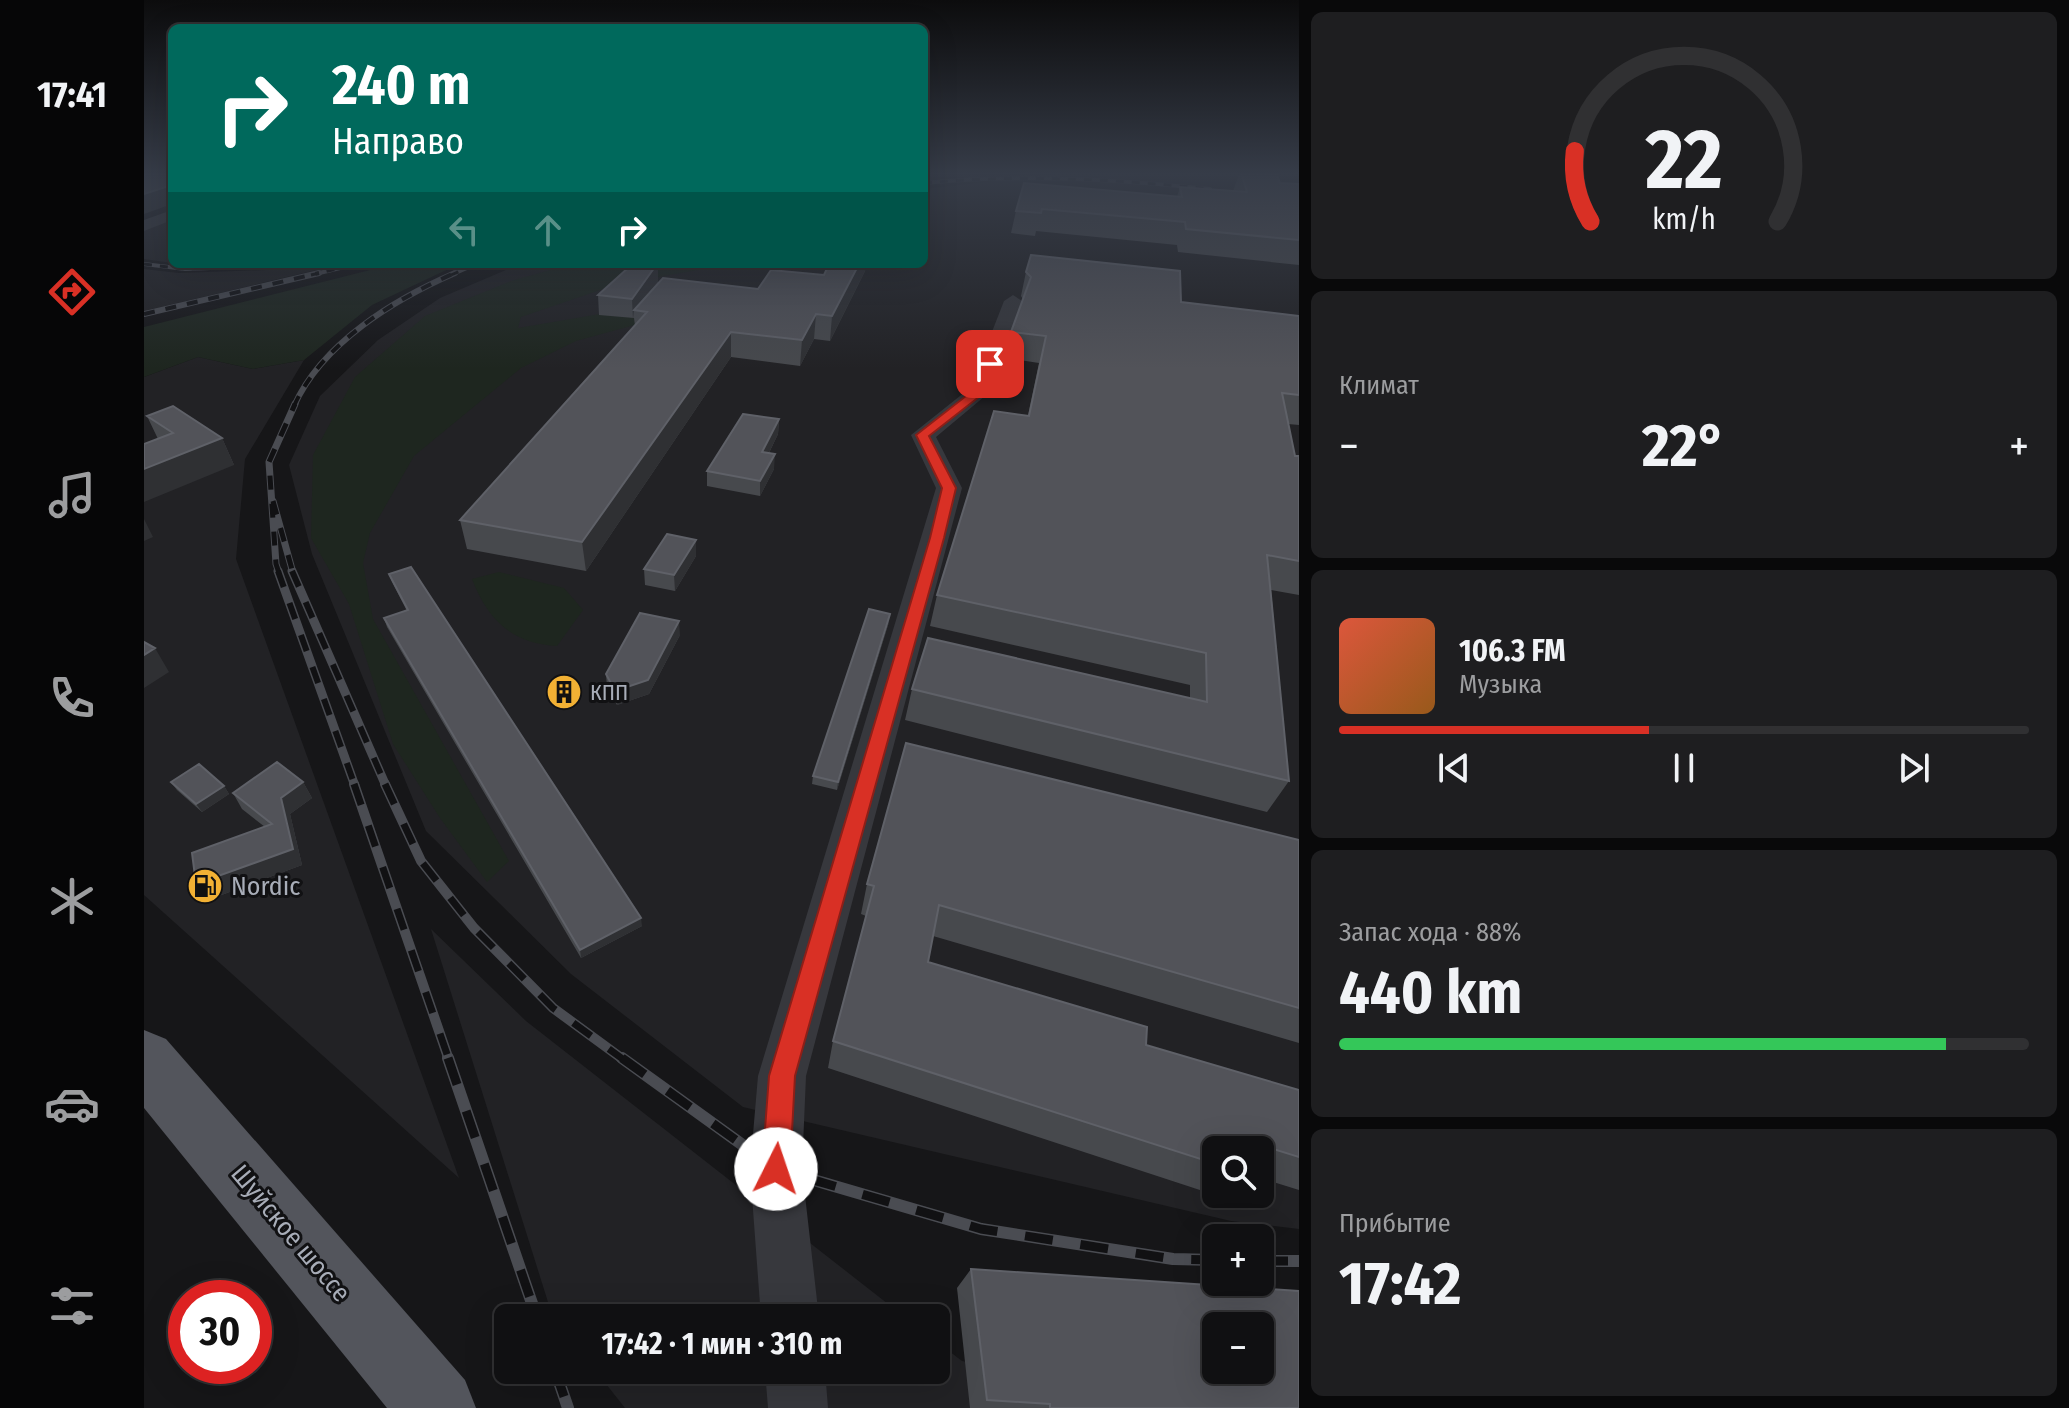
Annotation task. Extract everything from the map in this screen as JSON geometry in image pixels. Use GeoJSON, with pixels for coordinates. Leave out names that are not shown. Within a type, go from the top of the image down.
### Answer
{"type":"FeatureCollection","features":[{"type":"Feature","properties":{"kind":"main road","name":"Шуйское шоссе"},"geometry":{"type":"LineString","coordinates":[[144,1060],[437,1408]]}},
{"type":"Feature","properties":{"kind":"street"},"geometry":{"type":"LineString","coordinates":[[789,1304],[776,1169],[782,1076],[949,488],[923,435],[980,391],[1013,301]]}},
{"type":"Feature","properties":{"kind":"street"},"geometry":{"type":"LineString","coordinates":[[796,1384],[798,1408]]}},
{"type":"Feature","properties":{"kind":"shaded area"},"geometry":{"type":"Polygon","coordinates":[[[144,238],[168,238],[168,262],[144,259],[144,238]]]}},
{"type":"Feature","properties":{"kind":"shaded area"},"geometry":{"type":"Polygon","coordinates":[[[928,238],[1299,238],[1299,1229],[1231,1221],[743,1107],[571,974],[426,831],[312,554],[289,465],[320,396],[378,340],[440,298],[511,268],[928,268],[928,238]]]}},
{"type":"Feature","properties":{"kind":"shaded area"},"geometry":{"type":"Polygon","coordinates":[[[325,268],[148,310],[144,314],[144,269],[179,273],[325,268]]]}},
{"type":"Feature","properties":{"kind":"shaded area"},"geometry":{"type":"Polygon","coordinates":[[[378,268],[451,268],[372,305],[304,360],[253,369],[198,357],[144,377],[144,327],[378,268]]]}},
{"type":"Feature","properties":{"kind":"shaded area"},"geometry":{"type":"Polygon","coordinates":[[[558,268],[709,268],[618,284],[521,317],[518,328],[606,313],[653,320],[576,341],[521,368],[414,456],[370,533],[363,563],[373,619],[509,861],[487,882],[440,818],[393,744],[349,604],[311,538],[313,455],[355,377],[425,316],[511,281],[558,268]]]}},
{"type":"Feature","properties":{"kind":"shaded area"},"geometry":{"type":"Polygon","coordinates":[[[198,357],[253,369],[304,360],[245,459],[236,559],[459,1178],[144,895],[144,377],[198,357]]]}},
{"type":"Feature","properties":{"kind":"shaded area"},"geometry":{"type":"Polygon","coordinates":[[[499,572],[564,588],[583,610],[557,646],[527,640],[503,627],[494,617],[472,579],[499,572]]]}},
{"type":"Feature","properties":{"kind":"shaded area"},"geometry":{"type":"Polygon","coordinates":[[[431,929],[526,1021],[888,1304],[549,1304],[431,929]]]}},
{"type":"Feature","properties":{"kind":"shaded area"},"geometry":{"type":"Polygon","coordinates":[[[950,1352],[962,1361],[1251,1408],[625,1408],[606,1384],[950,1384],[950,1352]]]}},
{"type":"Feature","properties":{"kind":"building"},"geometry":{"type":"Polygon","coordinates":[[[1031,255],[1180,271],[1181,302],[1299,316],[1299,395],[1282,393],[1295,456],[1299,456],[1299,561],[1267,555],[1289,781],[912,689],[928,638],[1207,702],[1206,653],[937,595],[994,411],[1029,416],[1046,336],[1011,332],[1031,277],[1026,272],[1031,255]]]}},
{"type":"Feature","properties":{"kind":"building"},"geometry":{"type":"Polygon","coordinates":[[[628,268],[654,268],[632,299],[598,295],[628,268]]]}},
{"type":"Feature","properties":{"kind":"building"},"geometry":{"type":"Polygon","coordinates":[[[827,268],[857,268],[832,316],[816,314],[802,340],[731,332],[582,542],[460,520],[647,312],[634,310],[663,278],[758,289],[771,270],[824,275],[827,268]]]}},
{"type":"Feature","properties":{"kind":"building"},"geometry":{"type":"Polygon","coordinates":[[[173,406],[222,438],[144,469],[144,444],[173,433],[147,416],[173,406]]]}},
{"type":"Feature","properties":{"kind":"building"},"geometry":{"type":"Polygon","coordinates":[[[743,414],[779,419],[762,452],[775,454],[760,481],[707,471],[743,414]]]}},
{"type":"Feature","properties":{"kind":"building"},"geometry":{"type":"Polygon","coordinates":[[[667,534],[696,540],[674,575],[644,569],[667,534]]]}},
{"type":"Feature","properties":{"kind":"building"},"geometry":{"type":"Polygon","coordinates":[[[411,567],[641,918],[580,950],[384,618],[408,610],[389,574],[411,567]]]}},
{"type":"Feature","properties":{"kind":"building"},"geometry":{"type":"Polygon","coordinates":[[[869,609],[890,614],[838,782],[813,776],[869,609]]]}},
{"type":"Feature","properties":{"kind":"building"},"geometry":{"type":"Polygon","coordinates":[[[640,613],[679,621],[648,680],[615,691],[606,674],[640,613]]]}},
{"type":"Feature","properties":{"kind":"building"},"geometry":{"type":"Polygon","coordinates":[[[144,642],[155,648],[144,655],[144,642]]]}},
{"type":"Feature","properties":{"kind":"building"},"geometry":{"type":"Polygon","coordinates":[[[906,743],[1299,840],[1299,1008],[939,905],[928,962],[1147,1027],[1146,1045],[1299,1090],[1299,1157],[1274,1149],[1274,1136],[1202,1136],[1202,1160],[833,1041],[874,886],[867,884],[906,743]]]}},
{"type":"Feature","properties":{"kind":"building"},"geometry":{"type":"Polygon","coordinates":[[[277,762],[303,782],[281,798],[293,849],[196,884],[192,853],[272,824],[233,793],[277,762]]]}},
{"type":"Feature","properties":{"kind":"building"},"geometry":{"type":"Polygon","coordinates":[[[199,764],[224,786],[196,804],[171,782],[199,764]]]}},
{"type":"Feature","properties":{"kind":"building"},"geometry":{"type":"Polygon","coordinates":[[[971,1269],[1202,1284],[1202,1296],[1274,1296],[1274,1289],[1299,1291],[1299,1408],[1050,1408],[1050,1404],[987,1400],[971,1269]]]}},
{"type":"Feature","properties":{"kind":"railway"},"geometry":{"type":"LineString","coordinates":[[144,264],[168,267]]}},
{"type":"Feature","properties":{"kind":"railway"},"geometry":{"type":"LineString","coordinates":[[177,268],[210,268]]}},
{"type":"Feature","properties":{"kind":"railway"},"geometry":{"type":"LineString","coordinates":[[311,275],[340,268]]}},
{"type":"Feature","properties":{"kind":"railway"},"geometry":{"type":"LineString","coordinates":[[451,275],[467,268]]}},
{"type":"Feature","properties":{"kind":"railway"},"geometry":{"type":"LineString","coordinates":[[144,314],[319,273]]}},
{"type":"Feature","properties":{"kind":"railway"},"geometry":{"type":"LineString","coordinates":[[295,405],[306,383],[341,343],[385,310],[455,273]]}},
{"type":"Feature","properties":{"kind":"railway"},"geometry":{"type":"LineString","coordinates":[[279,573],[269,462],[295,405]]}},
{"type":"Feature","properties":{"kind":"railway"},"geometry":{"type":"LineString","coordinates":[[273,501],[293,573]]}},
{"type":"Feature","properties":{"kind":"railway"},"geometry":{"type":"LineString","coordinates":[[278,571],[355,786]]}},
{"type":"Feature","properties":{"kind":"railway"},"geometry":{"type":"LineString","coordinates":[[292,571],[386,786]]}},
{"type":"Feature","properties":{"kind":"railway"},"geometry":{"type":"LineString","coordinates":[[354,784],[449,1060]]}},
{"type":"Feature","properties":{"kind":"railway"},"geometry":{"type":"LineString","coordinates":[[385,784],[421,861],[474,928],[553,1008],[624,1060]]}},
{"type":"Feature","properties":{"kind":"railway"},"geometry":{"type":"LineString","coordinates":[[448,1058],[532,1304]]}},
{"type":"Feature","properties":{"kind":"railway"},"geometry":{"type":"LineString","coordinates":[[622,1058],[776,1169],[981,1229],[1173,1259],[1202,1260]]}},
{"type":"Feature","properties":{"kind":"railway"},"geometry":{"type":"LineString","coordinates":[[1274,1261],[1299,1261]]}},
{"type":"Feature","properties":{"kind":"railway"},"geometry":{"type":"LineString","coordinates":[[560,1384],[568,1408]]}},
{"type":"Feature","properties":{"kind":"place","name":"КПП"},"geometry":{"type":"Point","coordinates":[564,692]}},
{"type":"Feature","properties":{"kind":"place","name":"Nordic"},"geometry":{"type":"Point","coordinates":[205,886]}},
{"type":"Feature","properties":{"kind":"route"},"geometry":{"type":"LineString","coordinates":[[776,1169],[782,1076],[949,488],[923,435],[980,391],[990,364]]}}]}
